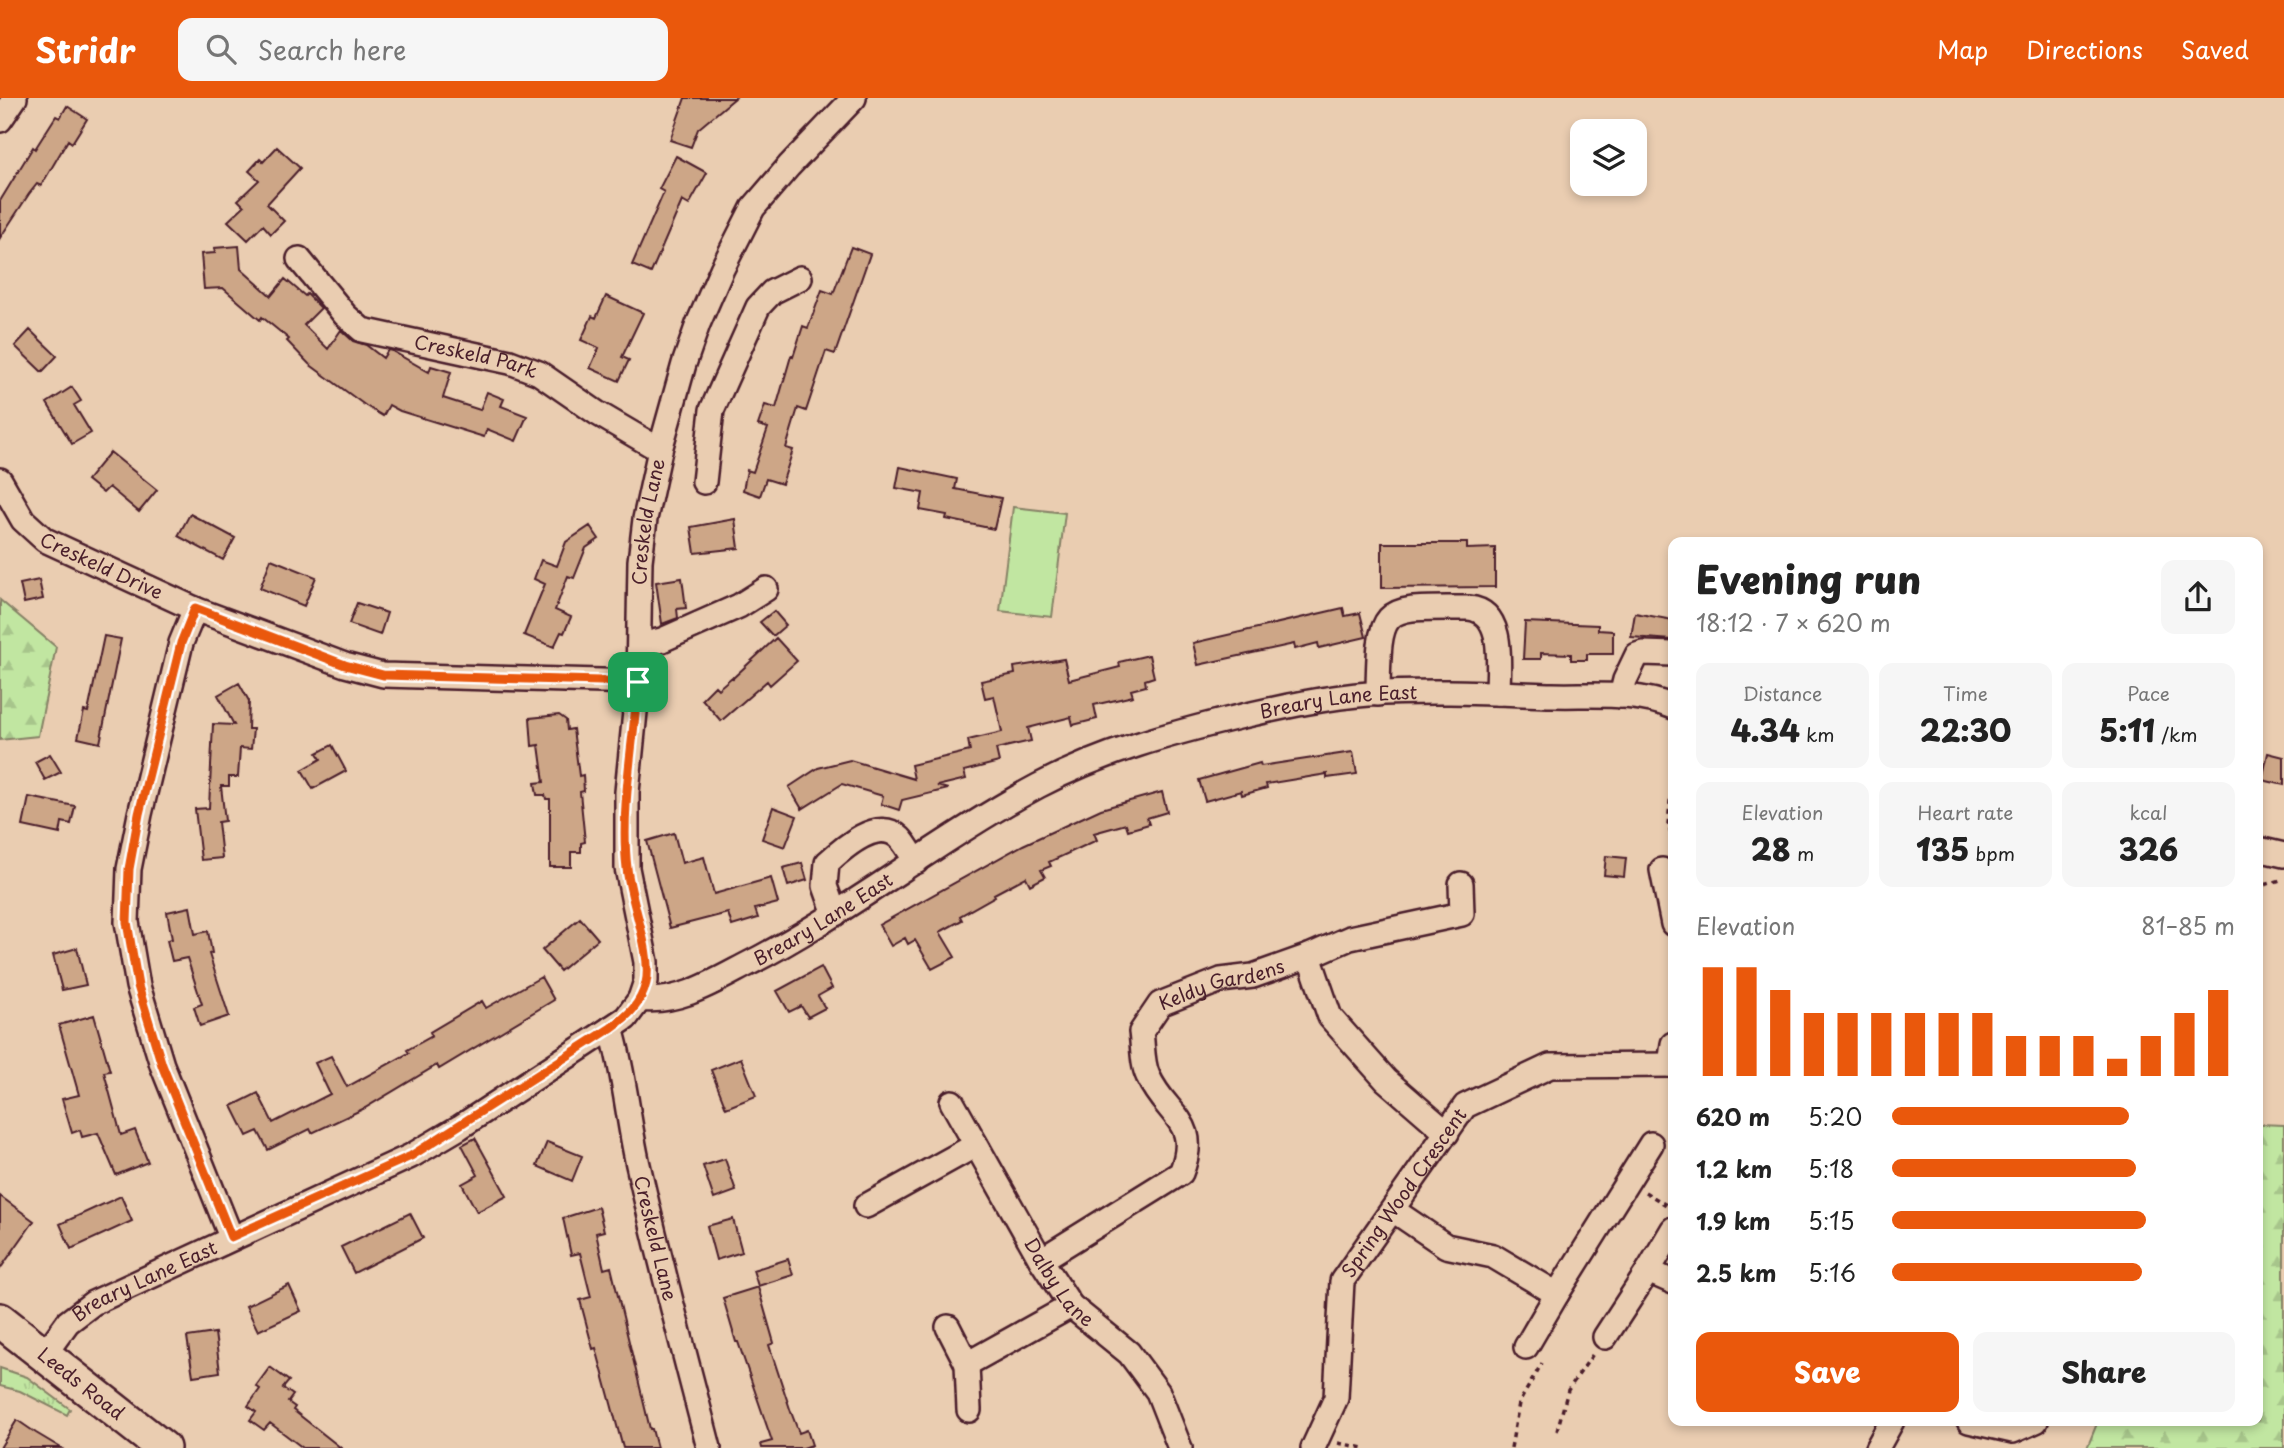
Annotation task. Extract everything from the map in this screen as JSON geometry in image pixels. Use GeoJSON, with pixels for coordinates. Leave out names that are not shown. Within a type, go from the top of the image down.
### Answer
{"type":"FeatureCollection","features":[{"type":"Feature","properties":{"kind":"highway","name":"Leeds Road"},"geometry":{"type":"LineString","coordinates":[[0,1320],[163,1448]]}},
{"type":"Feature","properties":{"kind":"street"},"geometry":{"type":"LineString","coordinates":[[0,120],[15,98]]}},
{"type":"Feature","properties":{"kind":"street","name":"Creskeld Lane"},"geometry":{"type":"LineString","coordinates":[[640,999],[646,981],[646,962],[627,868],[627,792],[640,645],[639,561],[660,450],[684,364],[703,313],[753,208],[854,98]]}},
{"type":"Feature","properties":{"kind":"street","name":"Creskeld Park"},"geometry":{"type":"LineString","coordinates":[[299,259],[345,315],[362,330],[510,362],[539,373],[597,414],[660,450]]}},
{"type":"Feature","properties":{"kind":"street"},"geometry":{"type":"LineString","coordinates":[[704,482],[712,410],[758,307],[772,292],[800,278]]}},
{"type":"Feature","properties":{"kind":"street"},"geometry":{"type":"LineString","coordinates":[[675,398],[712,410]]}},
{"type":"Feature","properties":{"kind":"street","name":"Creskeld Drive"},"geometry":{"type":"LineString","coordinates":[[0,480],[23,520],[46,540],[195,608],[345,665],[383,675],[638,682]]}},
{"type":"Feature","properties":{"kind":"street"},"geometry":{"type":"LineString","coordinates":[[640,645],[662,640],[739,607],[766,589]]}},
{"type":"Feature","properties":{"kind":"street"},"geometry":{"type":"LineString","coordinates":[[195,608],[181,643],[139,814],[129,869],[127,922],[138,986],[162,1065],[231,1237]]}},
{"type":"Feature","properties":{"kind":"street"},"geometry":{"type":"LineString","coordinates":[[1378,694],[1381,631],[1395,612],[1407,608],[1480,609],[1489,616],[1496,635],[1498,693]]}},
{"type":"Feature","properties":{"kind":"street"},"geometry":{"type":"LineString","coordinates":[[1622,696],[1625,680],[1637,655],[1668,654]]}},
{"type":"Feature","properties":{"kind":"street","name":"Breary Lane East"},"geometry":{"type":"LineString","coordinates":[[44,1355],[68,1322],[93,1303],[411,1156],[626,1018],[640,999],[670,999],[713,982],[791,943],[1038,786],[1102,756],[1195,727],[1280,708],[1378,694],[1622,696],[1668,705]]}},
{"type":"Feature","properties":{"kind":"street"},"geometry":{"type":"LineString","coordinates":[[835,914],[825,886],[827,863],[852,840],[881,830],[899,836],[916,862]]}},
{"type":"Feature","properties":{"kind":"street"},"geometry":{"type":"LineString","coordinates":[[2263,850],[2284,855]]}},
{"type":"Feature","properties":{"kind":"street"},"geometry":{"type":"LineString","coordinates":[[1662,870],[1668,899]]}},
{"type":"Feature","properties":{"kind":"street","name":"Keldy Gardens"},"geometry":{"type":"LineString","coordinates":[[1041,1259],[1181,1173],[1189,1154],[1188,1134],[1147,1074],[1141,1032],[1160,1004],[1221,980],[1253,976],[1350,938],[1463,923],[1461,884]]}},
{"type":"Feature","properties":{"kind":"street"},"geometry":{"type":"LineString","coordinates":[[1309,956],[1330,1017],[1385,1080],[1447,1133]]}},
{"type":"Feature","properties":{"kind":"street","name":"Creskeld Lane"},"geometry":{"type":"LineString","coordinates":[[611,1028],[618,1050],[643,1188],[709,1448]]}},
{"type":"Feature","properties":{"kind":"street","name":"Spring Wood Crescent"},"geometry":{"type":"LineString","coordinates":[[1313,1448],[1336,1398],[1342,1281],[1465,1106],[1550,1066],[1668,1058]]}},
{"type":"Feature","properties":{"kind":"street","name":"Dalby Lane"},"geometry":{"type":"LineString","coordinates":[[952,1102],[1041,1259],[1071,1306],[1129,1353],[1158,1391],[1175,1446]]}},
{"type":"Feature","properties":{"kind":"street"},"geometry":{"type":"LineString","coordinates":[[1526,1347],[1556,1294],[1651,1144]]}},
{"type":"Feature","properties":{"kind":"street"},"geometry":{"type":"LineString","coordinates":[[866,1206],[976,1145]]}},
{"type":"Feature","properties":{"kind":"street"},"geometry":{"type":"LineString","coordinates":[[1393,1210],[1446,1246],[1493,1256],[1556,1294]]}},
{"type":"Feature","properties":{"kind":"street"},"geometry":{"type":"LineString","coordinates":[[1605,1337],[1668,1237]]}},
{"type":"Feature","properties":{"kind":"street"},"geometry":{"type":"LineString","coordinates":[[1648,1271],[1668,1280]]}},
{"type":"Feature","properties":{"kind":"street"},"geometry":{"type":"LineString","coordinates":[[967,1364],[1071,1306]]}},
{"type":"Feature","properties":{"kind":"street"},"geometry":{"type":"LineString","coordinates":[[948,1327],[967,1364],[969,1410]]}},
{"type":"Feature","properties":{"kind":"street"},"geometry":{"type":"LineString","coordinates":[[1877,1448],[1889,1426]]}},
{"type":"Feature","properties":{"kind":"street"},"geometry":{"type":"LineString","coordinates":[[1991,1426],[2013,1431],[2024,1426]]}},
{"type":"Feature","properties":{"kind":"path"},"geometry":{"type":"LineString","coordinates":[[2263,885],[2284,879]]}},
{"type":"Feature","properties":{"kind":"path"},"geometry":{"type":"LineString","coordinates":[[1643,1191],[1668,1206]]}},
{"type":"Feature","properties":{"kind":"path"},"geometry":{"type":"LineString","coordinates":[[1556,1431],[1568,1391],[1605,1337]]}},
{"type":"Feature","properties":{"kind":"green space"},"geometry":{"type":"Polygon","coordinates":[[[1013,507],[1065,513],[1052,617],[1000,611],[1013,507]]]}},
{"type":"Feature","properties":{"kind":"green space"},"geometry":{"type":"Polygon","coordinates":[[[0,600],[56,647],[38,736],[0,740],[0,600]]]}},
{"type":"Feature","properties":{"kind":"green space"},"geometry":{"type":"Polygon","coordinates":[[[2263,1124],[2284,1125],[2284,1448],[2087,1448],[2096,1426],[2263,1426],[2263,1124]]]}},
{"type":"Feature","properties":{"kind":"green space"},"geometry":{"type":"Polygon","coordinates":[[[0,1368],[27,1377],[70,1409],[67,1415],[20,1391],[0,1386],[0,1368]]]}},
{"type":"Feature","properties":{"kind":"building"},"geometry":{"type":"Polygon","coordinates":[[[685,98],[735,98],[698,129],[691,147],[670,140],[685,98]]]}},
{"type":"Feature","properties":{"kind":"building"},"geometry":{"type":"Polygon","coordinates":[[[67,106],[87,119],[72,143],[68,140],[41,186],[37,184],[29,194],[0,238],[0,201],[33,147],[35,149],[56,116],[60,118],[67,106]]]}},
{"type":"Feature","properties":{"kind":"building"},"geometry":{"type":"Polygon","coordinates":[[[277,147],[300,168],[267,204],[284,221],[271,234],[263,225],[248,240],[228,221],[244,206],[238,200],[259,180],[249,171],[260,159],[263,162],[277,147]]]}},
{"type":"Feature","properties":{"kind":"building"},"geometry":{"type":"Polygon","coordinates":[[[676,156],[707,173],[689,205],[682,201],[651,273],[632,265],[664,192],[659,189],[676,156]]]}},
{"type":"Feature","properties":{"kind":"building"},"geometry":{"type":"Polygon","coordinates":[[[239,246],[241,269],[271,296],[285,279],[305,296],[307,294],[321,308],[304,325],[328,349],[341,330],[353,341],[366,345],[383,358],[388,350],[429,372],[431,366],[451,372],[443,398],[480,410],[487,392],[504,399],[501,406],[527,416],[516,441],[487,429],[484,437],[400,411],[389,405],[383,416],[366,406],[309,364],[287,341],[289,339],[262,317],[260,320],[223,288],[204,289],[201,254],[215,253],[214,248],[239,246]]]}},
{"type":"Feature","properties":{"kind":"building"},"geometry":{"type":"Polygon","coordinates":[[[851,247],[870,254],[835,354],[826,351],[806,411],[798,408],[786,448],[793,450],[782,484],[766,479],[760,496],[743,490],[747,470],[753,472],[768,428],[758,425],[765,405],[776,408],[803,326],[808,328],[822,290],[833,294],[851,247]]]}},
{"type":"Feature","properties":{"kind":"building"},"geometry":{"type":"Polygon","coordinates":[[[606,296],[643,313],[622,357],[629,360],[619,381],[590,368],[599,348],[581,340],[592,316],[596,318],[606,296]]]}},
{"type":"Feature","properties":{"kind":"building"},"geometry":{"type":"Polygon","coordinates":[[[30,330],[57,356],[42,372],[15,346],[30,330]]]}},
{"type":"Feature","properties":{"kind":"building"},"geometry":{"type":"Polygon","coordinates":[[[72,387],[81,401],[74,405],[91,433],[72,444],[47,403],[72,387]]]}},
{"type":"Feature","properties":{"kind":"building"},"geometry":{"type":"Polygon","coordinates":[[[110,452],[157,490],[139,512],[109,487],[103,493],[87,480],[110,452]]]}},
{"type":"Feature","properties":{"kind":"building"},"geometry":{"type":"Polygon","coordinates":[[[900,467],[957,479],[955,489],[1001,498],[994,529],[946,519],[947,515],[920,510],[923,493],[896,488],[900,467]]]}},
{"type":"Feature","properties":{"kind":"building"},"geometry":{"type":"Polygon","coordinates":[[[190,514],[235,538],[223,560],[178,536],[190,514]]]}},
{"type":"Feature","properties":{"kind":"building"},"geometry":{"type":"Polygon","coordinates":[[[735,519],[739,548],[695,553],[691,527],[735,519]]]}},
{"type":"Feature","properties":{"kind":"building"},"geometry":{"type":"Polygon","coordinates":[[[590,526],[599,539],[586,548],[574,578],[568,576],[555,610],[571,617],[564,633],[561,632],[554,647],[524,635],[545,584],[534,579],[541,560],[557,566],[566,542],[590,526]]]}},
{"type":"Feature","properties":{"kind":"building"},"geometry":{"type":"Polygon","coordinates":[[[1382,543],[1467,543],[1467,549],[1495,548],[1495,587],[1382,588],[1382,543]]]}},
{"type":"Feature","properties":{"kind":"building"},"geometry":{"type":"Polygon","coordinates":[[[271,559],[316,577],[304,606],[260,588],[271,559]]]}},
{"type":"Feature","properties":{"kind":"building"},"geometry":{"type":"Polygon","coordinates":[[[682,578],[686,608],[677,609],[678,618],[662,624],[656,582],[682,578]]]}},
{"type":"Feature","properties":{"kind":"building"},"geometry":{"type":"Polygon","coordinates":[[[39,580],[43,599],[24,603],[20,584],[39,580]]]}},
{"type":"Feature","properties":{"kind":"building"},"geometry":{"type":"Polygon","coordinates":[[[357,603],[387,613],[380,635],[349,624],[357,603]]]}},
{"type":"Feature","properties":{"kind":"building"},"geometry":{"type":"Polygon","coordinates":[[[1343,608],[1345,616],[1360,613],[1366,637],[1319,648],[1318,643],[1295,649],[1294,644],[1198,665],[1193,643],[1343,608]]]}},
{"type":"Feature","properties":{"kind":"building"},"geometry":{"type":"Polygon","coordinates":[[[774,611],[786,625],[773,636],[760,622],[774,611]]]}},
{"type":"Feature","properties":{"kind":"building"},"geometry":{"type":"Polygon","coordinates":[[[1635,613],[1668,619],[1668,640],[1631,637],[1635,613]]]}},
{"type":"Feature","properties":{"kind":"building"},"geometry":{"type":"Polygon","coordinates":[[[1525,622],[1598,625],[1598,630],[1613,631],[1613,654],[1587,654],[1587,660],[1571,660],[1571,654],[1541,653],[1541,659],[1523,659],[1525,622]]]}},
{"type":"Feature","properties":{"kind":"building"},"geometry":{"type":"Polygon","coordinates":[[[104,636],[121,639],[100,743],[78,738],[84,711],[88,712],[104,636]]]}},
{"type":"Feature","properties":{"kind":"building"},"geometry":{"type":"Polygon","coordinates":[[[776,638],[797,661],[770,685],[767,681],[721,721],[702,699],[715,686],[718,689],[733,678],[776,638]]]}},
{"type":"Feature","properties":{"kind":"building"},"geometry":{"type":"Polygon","coordinates":[[[1149,655],[1154,677],[1145,680],[1146,686],[1131,690],[1133,696],[1094,705],[1097,719],[1073,725],[1071,717],[1028,728],[1031,741],[996,749],[999,762],[964,771],[966,779],[937,786],[948,789],[902,800],[899,810],[881,804],[883,796],[842,784],[802,809],[789,787],[818,768],[850,760],[914,779],[911,765],[970,751],[968,740],[1002,732],[994,696],[985,698],[981,681],[1015,674],[1014,667],[1064,659],[1069,680],[1120,667],[1119,662],[1149,655]]]}},
{"type":"Feature","properties":{"kind":"building"},"geometry":{"type":"Polygon","coordinates":[[[239,683],[249,701],[248,729],[253,729],[251,749],[240,748],[238,777],[229,777],[229,786],[221,786],[225,821],[218,822],[222,858],[201,860],[195,809],[209,808],[213,724],[234,725],[218,695],[239,683]]]}},
{"type":"Feature","properties":{"kind":"building"},"geometry":{"type":"Polygon","coordinates":[[[559,715],[566,720],[567,730],[573,729],[579,776],[583,775],[584,791],[580,792],[585,842],[581,843],[581,852],[571,852],[571,867],[550,867],[550,799],[546,799],[545,795],[537,795],[535,783],[544,782],[539,745],[532,746],[530,718],[559,715]]]}},
{"type":"Feature","properties":{"kind":"building"},"geometry":{"type":"Polygon","coordinates":[[[332,745],[346,771],[313,789],[302,770],[321,759],[317,753],[332,745]]]}},
{"type":"Feature","properties":{"kind":"building"},"geometry":{"type":"Polygon","coordinates":[[[1353,752],[1357,774],[1327,778],[1327,774],[1266,784],[1267,788],[1242,795],[1241,791],[1205,801],[1199,780],[1260,763],[1261,766],[1353,752]]]}},
{"type":"Feature","properties":{"kind":"building"},"geometry":{"type":"Polygon","coordinates":[[[2268,753],[2284,757],[2284,785],[2263,780],[2268,753]]]}},
{"type":"Feature","properties":{"kind":"building"},"geometry":{"type":"Polygon","coordinates":[[[50,754],[61,772],[45,780],[35,762],[50,754]]]}},
{"type":"Feature","properties":{"kind":"building"},"geometry":{"type":"Polygon","coordinates":[[[1162,792],[1167,812],[1147,818],[1149,824],[1128,830],[1126,824],[1094,833],[1097,840],[1049,862],[1051,866],[1041,870],[1045,877],[1030,885],[1026,877],[960,916],[962,920],[940,932],[955,957],[932,969],[915,940],[908,944],[905,938],[891,946],[879,925],[1023,845],[1101,809],[1162,792]]]}},
{"type":"Feature","properties":{"kind":"building"},"geometry":{"type":"Polygon","coordinates":[[[29,797],[75,806],[71,824],[62,822],[60,834],[23,826],[29,797]]]}},
{"type":"Feature","properties":{"kind":"building"},"geometry":{"type":"Polygon","coordinates":[[[773,807],[797,816],[785,847],[762,839],[773,807]]]}},
{"type":"Feature","properties":{"kind":"building"},"geometry":{"type":"Polygon","coordinates":[[[674,833],[682,863],[704,857],[714,894],[771,878],[778,903],[755,909],[758,918],[732,926],[728,913],[670,928],[647,841],[674,833]]]}},
{"type":"Feature","properties":{"kind":"building"},"geometry":{"type":"Polygon","coordinates":[[[1606,856],[1626,858],[1624,877],[1604,875],[1606,856]]]}},
{"type":"Feature","properties":{"kind":"building"},"geometry":{"type":"Polygon","coordinates":[[[802,863],[807,880],[788,886],[783,868],[802,863]]]}},
{"type":"Feature","properties":{"kind":"building"},"geometry":{"type":"Polygon","coordinates":[[[190,907],[195,934],[208,931],[212,953],[209,954],[229,1016],[200,1026],[194,1007],[202,1004],[187,958],[172,961],[167,940],[172,939],[167,912],[190,907]]]}},
{"type":"Feature","properties":{"kind":"building"},"geometry":{"type":"Polygon","coordinates":[[[580,918],[598,939],[560,971],[542,950],[580,918]]]}},
{"type":"Feature","properties":{"kind":"building"},"geometry":{"type":"Polygon","coordinates":[[[77,948],[86,985],[62,990],[53,955],[77,948]]]}},
{"type":"Feature","properties":{"kind":"building"},"geometry":{"type":"Polygon","coordinates":[[[821,967],[832,988],[818,996],[825,1008],[808,1017],[801,1006],[789,1012],[777,991],[821,967]]]}},
{"type":"Feature","properties":{"kind":"building"},"geometry":{"type":"Polygon","coordinates":[[[541,977],[554,1000],[439,1069],[437,1065],[365,1108],[312,1133],[310,1129],[268,1150],[258,1131],[247,1136],[232,1106],[258,1093],[273,1123],[330,1094],[315,1063],[331,1056],[347,1087],[409,1053],[407,1050],[432,1036],[430,1032],[482,1001],[486,1008],[541,977]]]}},
{"type":"Feature","properties":{"kind":"building"},"geometry":{"type":"Polygon","coordinates":[[[94,1015],[110,1071],[104,1072],[121,1135],[135,1130],[148,1162],[116,1175],[98,1133],[82,1137],[80,1130],[72,1133],[62,1099],[79,1095],[59,1025],[94,1015]]]}},
{"type":"Feature","properties":{"kind":"building"},"geometry":{"type":"Polygon","coordinates":[[[741,1058],[756,1096],[726,1108],[711,1070],[741,1058]]]}},
{"type":"Feature","properties":{"kind":"building"},"geometry":{"type":"Polygon","coordinates":[[[475,1138],[507,1196],[477,1212],[462,1184],[478,1175],[462,1145],[475,1138]]]}},
{"type":"Feature","properties":{"kind":"building"},"geometry":{"type":"Polygon","coordinates":[[[547,1142],[582,1156],[572,1181],[537,1166],[547,1142]]]}},
{"type":"Feature","properties":{"kind":"building"},"geometry":{"type":"Polygon","coordinates":[[[725,1159],[736,1191],[714,1199],[703,1166],[725,1159]]]}},
{"type":"Feature","properties":{"kind":"building"},"geometry":{"type":"Polygon","coordinates":[[[0,1196],[34,1221],[0,1269],[0,1196]]]}},
{"type":"Feature","properties":{"kind":"building"},"geometry":{"type":"Polygon","coordinates":[[[121,1196],[132,1221],[71,1249],[60,1224],[121,1196]]]}},
{"type":"Feature","properties":{"kind":"building"},"geometry":{"type":"Polygon","coordinates":[[[598,1207],[604,1231],[596,1233],[604,1269],[611,1267],[650,1429],[657,1448],[623,1448],[580,1300],[591,1297],[580,1253],[571,1255],[563,1218],[598,1207]]]}},
{"type":"Feature","properties":{"kind":"building"},"geometry":{"type":"Polygon","coordinates":[[[410,1213],[423,1238],[354,1273],[341,1247],[410,1213]]]}},
{"type":"Feature","properties":{"kind":"building"},"geometry":{"type":"Polygon","coordinates":[[[733,1219],[742,1252],[716,1260],[707,1226],[733,1219]]]}},
{"type":"Feature","properties":{"kind":"building"},"geometry":{"type":"Polygon","coordinates":[[[788,1259],[793,1275],[758,1286],[753,1270],[788,1259]]]}},
{"type":"Feature","properties":{"kind":"building"},"geometry":{"type":"Polygon","coordinates":[[[289,1285],[301,1311],[258,1331],[246,1306],[289,1285]]]}},
{"type":"Feature","properties":{"kind":"building"},"geometry":{"type":"Polygon","coordinates":[[[758,1287],[774,1343],[769,1345],[791,1412],[799,1433],[807,1430],[812,1445],[803,1448],[762,1448],[761,1444],[772,1441],[723,1298],[758,1287]]]}},
{"type":"Feature","properties":{"kind":"building"},"geometry":{"type":"Polygon","coordinates":[[[215,1333],[220,1372],[193,1376],[187,1337],[215,1333]]]}},
{"type":"Feature","properties":{"kind":"building"},"geometry":{"type":"Polygon","coordinates":[[[270,1367],[289,1381],[283,1388],[293,1395],[288,1402],[295,1407],[293,1410],[341,1448],[303,1448],[270,1423],[264,1430],[250,1420],[256,1412],[248,1406],[260,1389],[256,1386],[270,1367]]]}},
{"type":"Feature","properties":{"kind":"building"},"geometry":{"type":"Polygon","coordinates":[[[17,1420],[36,1433],[61,1448],[0,1448],[17,1420]]]}},
{"type":"Feature","properties":{"kind":"route"},"geometry":{"type":"LineString","coordinates":[[195,608],[345,665],[383,675],[638,682],[627,792],[627,868],[646,962],[646,981],[635,1008],[611,1028],[411,1156],[231,1237],[162,1065],[138,986],[127,922],[129,869],[139,814],[170,683],[181,643],[195,608]]}}]}
